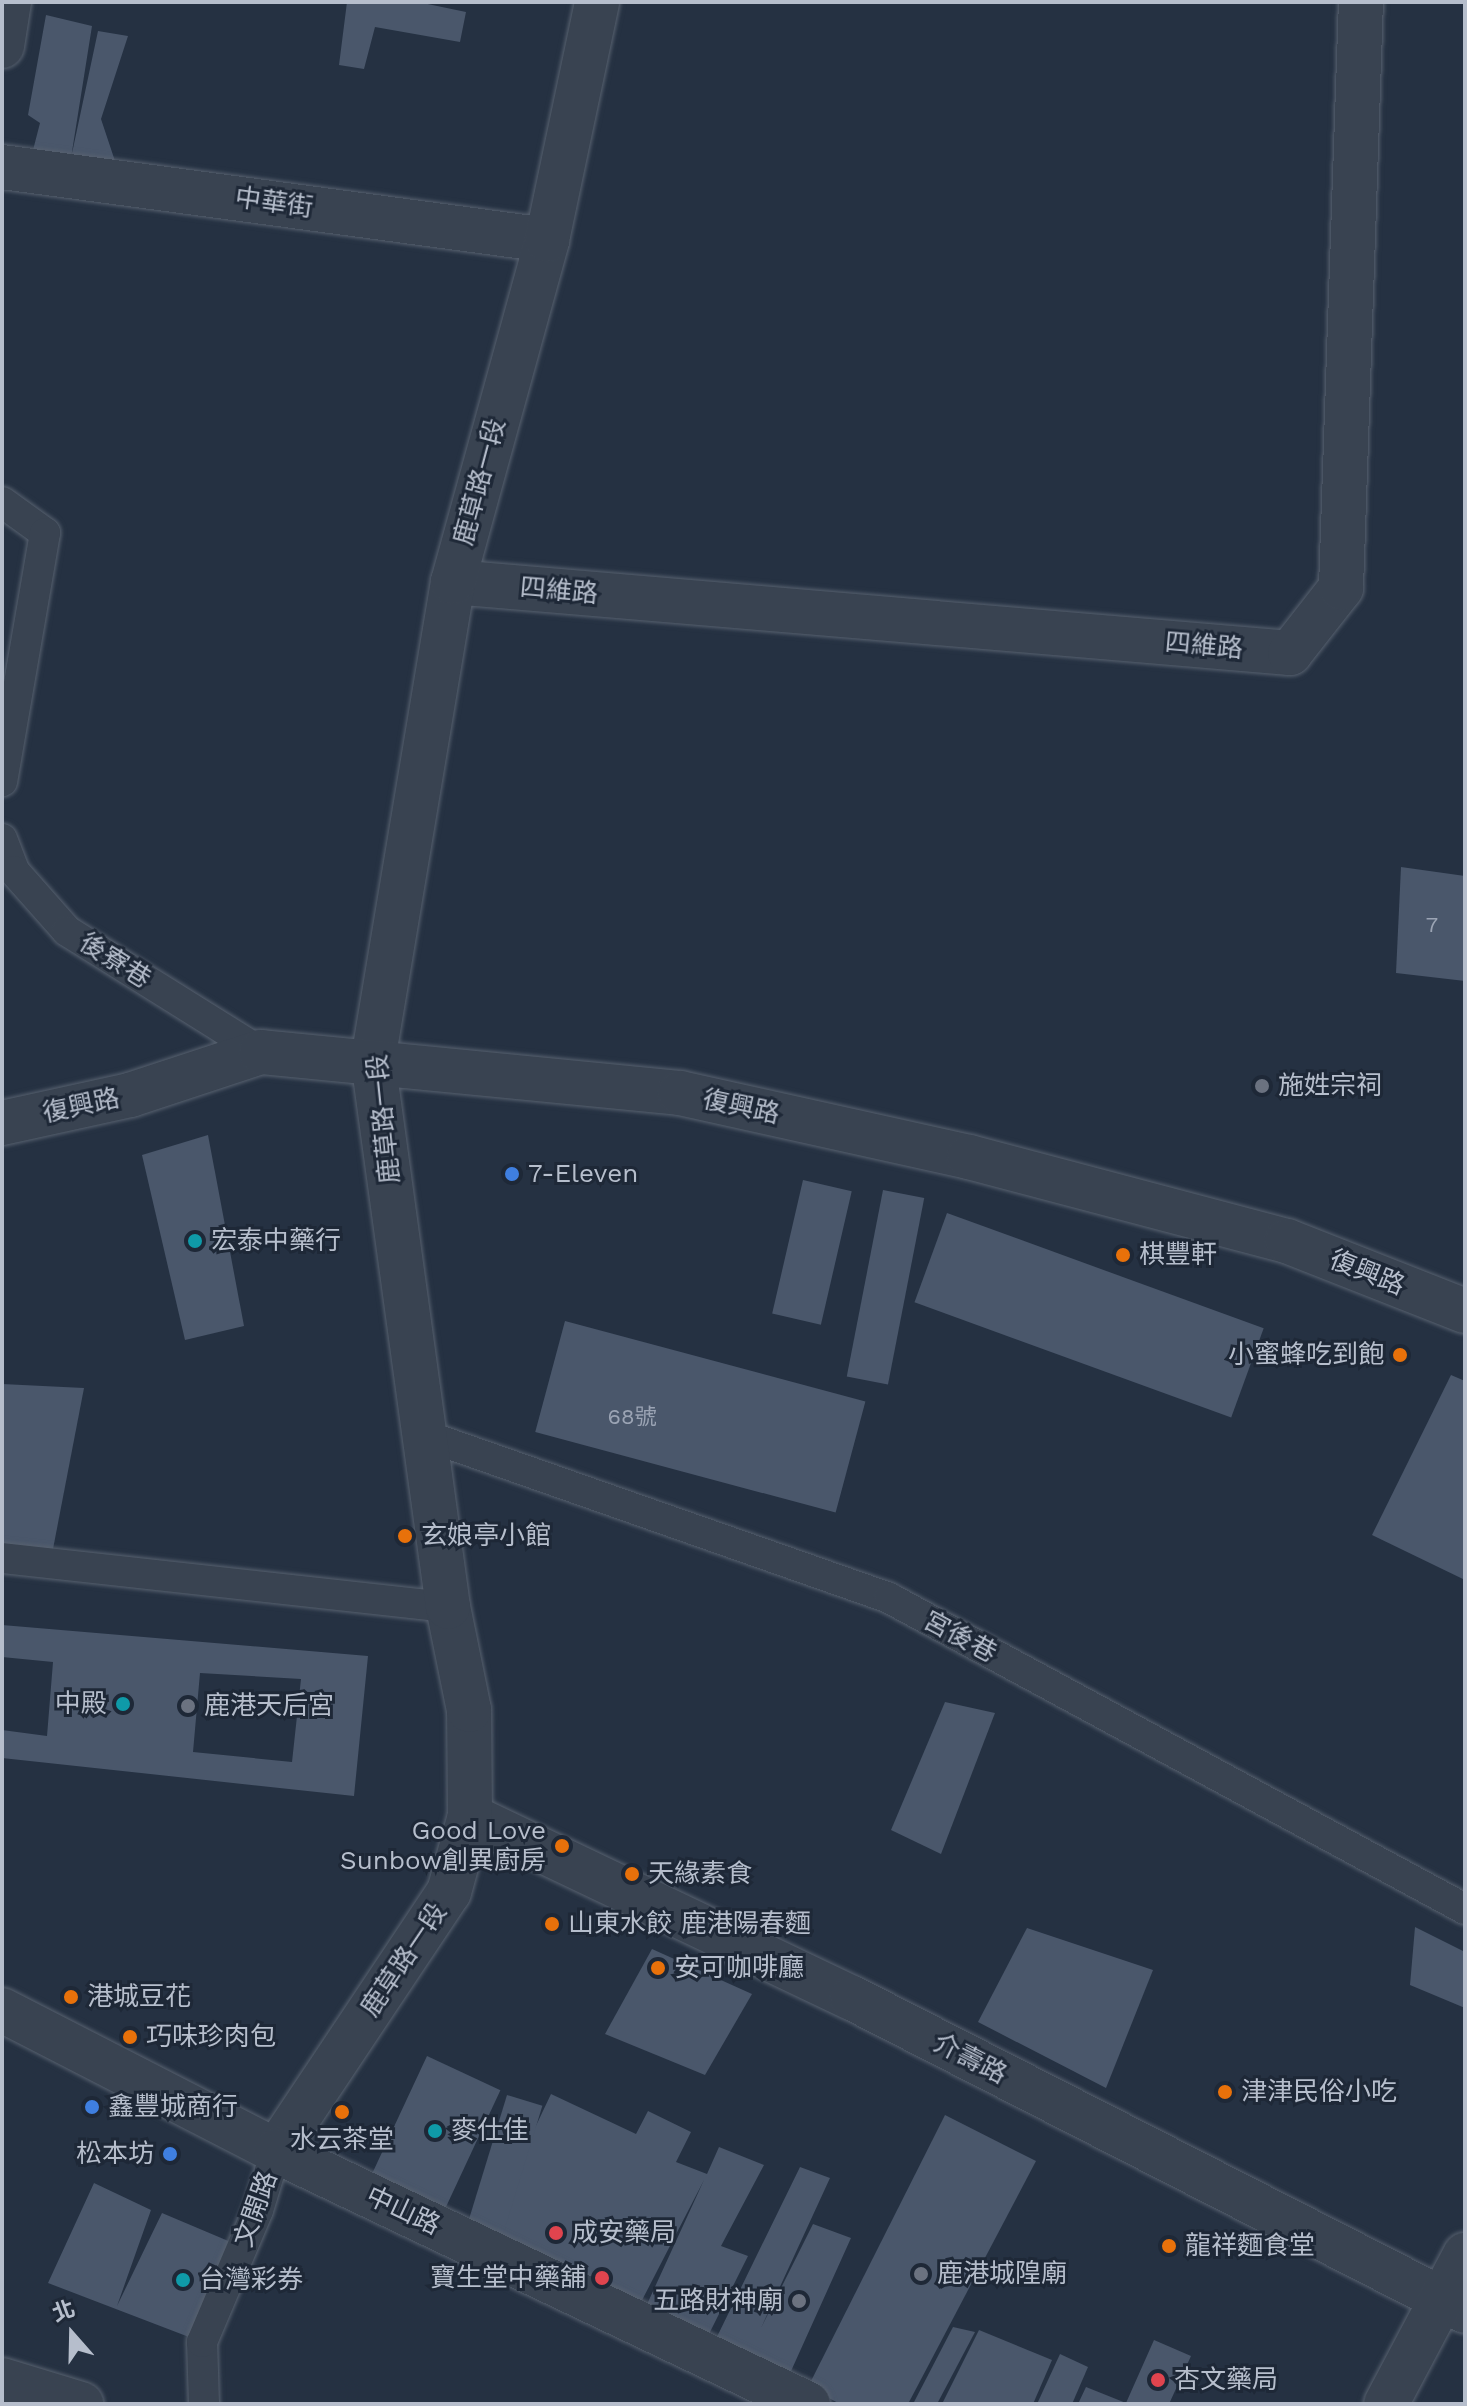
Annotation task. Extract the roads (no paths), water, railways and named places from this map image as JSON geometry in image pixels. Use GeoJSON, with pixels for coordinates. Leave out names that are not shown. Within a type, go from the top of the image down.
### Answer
{"type":"FeatureCollection","features":[{"type":"Feature","properties":{"kind":"street"},"geometry":{"type":"LineString","coordinates":[[2,46],[9,2]]}},
{"type":"Feature","properties":{"kind":"street","name":"鹿草路一段"},"geometry":{"type":"LineString","coordinates":[[276,2151],[449,1892],[470,1816],[469,1710],[448,1607],[373,1060],[453,582],[547,240],[597,2]]}},
{"type":"Feature","properties":{"kind":"street","name":"四維路"},"geometry":{"type":"LineString","coordinates":[[453,582],[1290,653],[1341,588],[1361,2]]}},
{"type":"Feature","properties":{"kind":"street","name":"中華街"},"geometry":{"type":"LineString","coordinates":[[2,167],[547,240]]}},
{"type":"Feature","properties":{"kind":"street","name":"復興路"},"geometry":{"type":"LineString","coordinates":[[2,1123],[130,1095],[261,1052],[373,1060],[680,1093],[969,1157],[1287,1241],[1465,1311]]}},
{"type":"Feature","properties":{"kind":"street","name":"介壽路"},"geometry":{"type":"LineString","coordinates":[[470,1816],[852,1998],[1453,2304]]}},
{"type":"Feature","properties":{"kind":"street","name":"中山路"},"geometry":{"type":"LineString","coordinates":[[2,2010],[276,2151],[808,2404]]}},
{"type":"Feature","properties":{"kind":"street"},"geometry":{"type":"LineString","coordinates":[[1386,2404],[1453,2304],[1465,2255]]}},
{"type":"Feature","properties":{"kind":"street"},"geometry":{"type":"LineString","coordinates":[[2,2380],[81,2404]]}},
{"type":"Feature","properties":{"kind":"lane"},"geometry":{"type":"LineString","coordinates":[[2,502],[45,533],[2,781]]}},
{"type":"Feature","properties":{"kind":"lane","name":"後寮巷"},"geometry":{"type":"LineString","coordinates":[[2,839],[14,871],[67,931],[261,1052]]}},
{"type":"Feature","properties":{"kind":"lane","name":"宮後巷"},"geometry":{"type":"LineString","coordinates":[[424,1435],[889,1598],[1465,1909]]}},
{"type":"Feature","properties":{"kind":"lane"},"geometry":{"type":"LineString","coordinates":[[2,1558],[448,1607]]}},
{"type":"Feature","properties":{"kind":"lane","name":"文開路"},"geometry":{"type":"LineString","coordinates":[[204,2404],[202,2342],[258,2210],[276,2151]]}},
{"type":"Feature","properties":{"kind":"place","name":"施姓宗祠"},"geometry":{"type":"Point","coordinates":[1262,1086]}},
{"type":"Feature","properties":{"kind":"place","name":"7-Eleven"},"geometry":{"type":"Point","coordinates":[512,1174]}},
{"type":"Feature","properties":{"kind":"place","name":"宏泰中藥行"},"geometry":{"type":"Point","coordinates":[195,1241]}},
{"type":"Feature","properties":{"kind":"place","name":"棋豐軒"},"geometry":{"type":"Point","coordinates":[1123,1255]}},
{"type":"Feature","properties":{"kind":"place","name":"小蜜蜂吃到飽"},"geometry":{"type":"Point","coordinates":[1400,1355]}},
{"type":"Feature","properties":{"kind":"place","name":"玄娘亭小館"},"geometry":{"type":"Point","coordinates":[405,1536]}},
{"type":"Feature","properties":{"kind":"place","name":"中殿"},"geometry":{"type":"Point","coordinates":[123,1704]}},
{"type":"Feature","properties":{"kind":"place","name":"鹿港天后宮"},"geometry":{"type":"Point","coordinates":[188,1706]}},
{"type":"Feature","properties":{"kind":"place","name":"Good Love Sunbow創異廚房"},"geometry":{"type":"Point","coordinates":[562,1846]}},
{"type":"Feature","properties":{"kind":"place","name":"天緣素食"},"geometry":{"type":"Point","coordinates":[632,1874]}},
{"type":"Feature","properties":{"kind":"place","name":"山東水餃 鹿港陽春麵"},"geometry":{"type":"Point","coordinates":[552,1924]}},
{"type":"Feature","properties":{"kind":"place","name":"安可咖啡廳"},"geometry":{"type":"Point","coordinates":[658,1968]}},
{"type":"Feature","properties":{"kind":"place","name":"港城豆花"},"geometry":{"type":"Point","coordinates":[71,1997]}},
{"type":"Feature","properties":{"kind":"place","name":"巧味珍肉包"},"geometry":{"type":"Point","coordinates":[130,2037]}},
{"type":"Feature","properties":{"kind":"place","name":"津津民俗小吃"},"geometry":{"type":"Point","coordinates":[1225,2092]}},
{"type":"Feature","properties":{"kind":"place","name":"鑫豐城商行"},"geometry":{"type":"Point","coordinates":[92,2107]}},
{"type":"Feature","properties":{"kind":"place","name":"水云茶堂"},"geometry":{"type":"Point","coordinates":[342,2112]}},
{"type":"Feature","properties":{"kind":"place","name":"麥仕佳"},"geometry":{"type":"Point","coordinates":[435,2131]}},
{"type":"Feature","properties":{"kind":"place","name":"松本坊"},"geometry":{"type":"Point","coordinates":[170,2154]}},
{"type":"Feature","properties":{"kind":"place","name":"成安藥局"},"geometry":{"type":"Point","coordinates":[556,2233]}},
{"type":"Feature","properties":{"kind":"place","name":"龍祥麵食堂"},"geometry":{"type":"Point","coordinates":[1169,2246]}},
{"type":"Feature","properties":{"kind":"place","name":"鹿港城隍廟"},"geometry":{"type":"Point","coordinates":[921,2274]}},
{"type":"Feature","properties":{"kind":"place","name":"寶生堂中藥舖"},"geometry":{"type":"Point","coordinates":[602,2278]}},
{"type":"Feature","properties":{"kind":"place","name":"台灣彩券"},"geometry":{"type":"Point","coordinates":[183,2280]}},
{"type":"Feature","properties":{"kind":"place","name":"五路財神廟"},"geometry":{"type":"Point","coordinates":[799,2301]}},
{"type":"Feature","properties":{"kind":"place","name":"杏文藥局"},"geometry":{"type":"Point","coordinates":[1158,2380]}}]}
